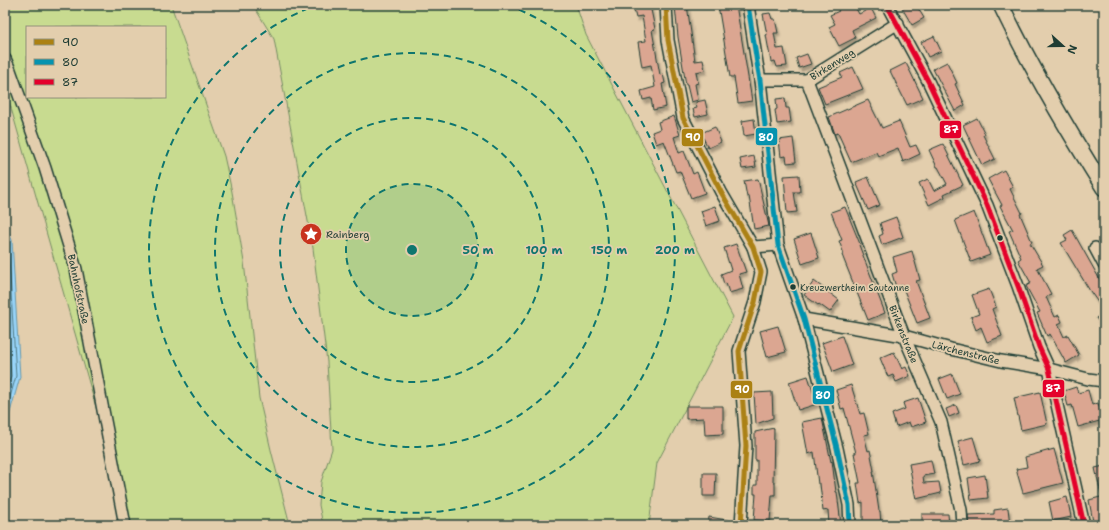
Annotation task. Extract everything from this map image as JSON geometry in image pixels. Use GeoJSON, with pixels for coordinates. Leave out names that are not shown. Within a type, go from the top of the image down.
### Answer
{"type":"FeatureCollection","features":[{"type":"Feature","properties":{"kind":"main road"},"geometry":{"type":"LineString","coordinates":[[1001,5],[1018,42],[1078,147],[1104,188]]}},
{"type":"Feature","properties":{"kind":"street"},"geometry":{"type":"LineString","coordinates":[[666,5],[668,40],[684,118],[721,192],[753,247],[761,272],[755,302],[739,351],[746,446],[741,525]]}},
{"type":"Feature","properties":{"kind":"street"},"geometry":{"type":"LineString","coordinates":[[748,5],[760,80],[778,244],[804,319],[838,448],[849,505],[850,525]]}},
{"type":"Feature","properties":{"kind":"street"},"geometry":{"type":"LineString","coordinates":[[887,5],[928,81],[987,205],[1018,286],[1039,347],[1049,369],[1084,525]]}},
{"type":"Feature","properties":{"kind":"street","name":"Birkenweg"},"geometry":{"type":"LineString","coordinates":[[760,80],[807,80],[898,23]]}},
{"type":"Feature","properties":{"kind":"street","name":"Bahnhofstraße"},"geometry":{"type":"LineString","coordinates":[[5,60],[10,70],[45,168],[76,269],[125,525]]}},
{"type":"Feature","properties":{"kind":"street","name":"Birkenstraße"},"geometry":{"type":"LineString","coordinates":[[807,80],[904,336],[941,422],[961,510],[962,525]]}},
{"type":"Feature","properties":{"kind":"street"},"geometry":{"type":"LineString","coordinates":[[753,247],[778,244]]}},
{"type":"Feature","properties":{"kind":"street"},"geometry":{"type":"LineString","coordinates":[[1095,248],[1104,265]]}},
{"type":"Feature","properties":{"kind":"street","name":"Lärchenstraße"},"geometry":{"type":"LineString","coordinates":[[804,319],[904,336],[1001,361],[1049,369],[1088,379],[1104,381]]}},
{"type":"Feature","properties":{"kind":"green space"},"geometry":{"type":"Polygon","coordinates":[[[5,5],[171,5],[224,156],[244,262],[259,398],[290,525],[122,525],[105,439],[5,87],[5,5]]]}},
{"type":"Feature","properties":{"kind":"green space"},"geometry":{"type":"Polygon","coordinates":[[[253,5],[576,5],[586,35],[733,317],[657,463],[649,525],[323,525],[319,505],[321,482],[332,449],[327,362],[313,248],[274,39],[253,5]]]}},
{"type":"Feature","properties":{"kind":"water"},"geometry":{"type":"Polygon","coordinates":[[[5,224],[12,240],[20,377],[5,430],[5,224]]]}},
{"type":"Feature","properties":{"kind":"building"},"geometry":{"type":"Polygon","coordinates":[[[633,5],[650,5],[655,29],[652,30],[660,75],[663,74],[665,83],[662,84],[666,107],[653,110],[651,98],[643,100],[641,91],[655,87],[651,65],[642,67],[638,42],[646,41],[642,16],[636,17],[633,5]]]}},
{"type":"Feature","properties":{"kind":"building"},"geometry":{"type":"Polygon","coordinates":[[[687,5],[695,61],[703,60],[705,70],[696,72],[698,83],[695,84],[698,100],[691,102],[686,85],[678,37],[675,6],[687,5]]]}},
{"type":"Feature","properties":{"kind":"building"},"geometry":{"type":"Polygon","coordinates":[[[718,5],[736,5],[752,101],[738,103],[734,77],[730,77],[718,5]]]}},
{"type":"Feature","properties":{"kind":"building"},"geometry":{"type":"Polygon","coordinates":[[[835,5],[854,5],[859,14],[871,8],[876,18],[852,30],[855,38],[839,46],[829,27],[835,24],[830,15],[839,11],[835,5]]]}},
{"type":"Feature","properties":{"kind":"building"},"geometry":{"type":"Polygon","coordinates":[[[907,5],[916,5],[924,18],[912,25],[902,8],[907,5]]]}},
{"type":"Feature","properties":{"kind":"building"},"geometry":{"type":"Polygon","coordinates":[[[770,13],[772,19],[775,19],[778,33],[774,33],[777,49],[784,48],[787,66],[777,67],[775,61],[771,62],[763,14],[770,13]]]}},
{"type":"Feature","properties":{"kind":"building"},"geometry":{"type":"Polygon","coordinates":[[[934,36],[941,51],[928,57],[921,42],[934,36]]]}},
{"type":"Feature","properties":{"kind":"building"},"geometry":{"type":"Polygon","coordinates":[[[807,54],[811,64],[799,68],[796,58],[807,54]]]}},
{"type":"Feature","properties":{"kind":"building"},"geometry":{"type":"Polygon","coordinates":[[[947,62],[965,105],[955,111],[933,69],[947,62]]]}},
{"type":"Feature","properties":{"kind":"building"},"geometry":{"type":"Polygon","coordinates":[[[906,63],[923,98],[907,105],[890,71],[906,63]]]}},
{"type":"Feature","properties":{"kind":"building"},"geometry":{"type":"Polygon","coordinates":[[[853,67],[863,89],[825,104],[818,87],[842,77],[840,73],[853,67]]]}},
{"type":"Feature","properties":{"kind":"building"},"geometry":{"type":"Polygon","coordinates":[[[785,98],[786,108],[789,108],[791,122],[777,124],[775,110],[777,109],[776,99],[785,98]]]}},
{"type":"Feature","properties":{"kind":"building"},"geometry":{"type":"Polygon","coordinates":[[[705,100],[708,114],[695,117],[693,109],[697,108],[696,102],[705,100]]]}},
{"type":"Feature","properties":{"kind":"building"},"geometry":{"type":"Polygon","coordinates":[[[868,100],[882,128],[899,121],[910,147],[916,145],[920,154],[903,162],[898,148],[878,156],[876,152],[851,162],[838,133],[835,134],[829,117],[868,100]]]}},
{"type":"Feature","properties":{"kind":"building"},"geometry":{"type":"Polygon","coordinates":[[[674,116],[680,135],[674,137],[679,153],[684,151],[693,174],[697,172],[705,193],[691,198],[680,171],[676,172],[664,141],[656,144],[652,132],[660,129],[658,122],[674,116]]]}},
{"type":"Feature","properties":{"kind":"building"},"geometry":{"type":"Polygon","coordinates":[[[977,118],[985,134],[983,135],[995,159],[982,165],[963,125],[977,118]]]}},
{"type":"Feature","properties":{"kind":"building"},"geometry":{"type":"Polygon","coordinates":[[[754,119],[756,134],[744,136],[742,121],[754,119]]]}},
{"type":"Feature","properties":{"kind":"building"},"geometry":{"type":"Polygon","coordinates":[[[715,127],[721,142],[708,148],[701,133],[715,127]]]}},
{"type":"Feature","properties":{"kind":"building"},"geometry":{"type":"Polygon","coordinates":[[[793,138],[796,162],[787,163],[786,156],[781,157],[779,140],[793,138]]]}},
{"type":"Feature","properties":{"kind":"building"},"geometry":{"type":"Polygon","coordinates":[[[943,144],[963,185],[944,194],[945,197],[929,205],[919,183],[928,179],[934,191],[947,184],[929,150],[943,144]]]}},
{"type":"Feature","properties":{"kind":"building"},"geometry":{"type":"Polygon","coordinates":[[[754,156],[756,167],[742,169],[740,159],[754,156]]]}},
{"type":"Feature","properties":{"kind":"building"},"geometry":{"type":"Polygon","coordinates":[[[1004,170],[1013,187],[1010,189],[1022,213],[1020,214],[1032,242],[1030,243],[1043,265],[1037,268],[1051,294],[1046,297],[1055,317],[1059,315],[1062,322],[1058,324],[1064,337],[1068,335],[1079,355],[1066,363],[1050,334],[1047,336],[1037,313],[1040,312],[1026,286],[1031,283],[1018,260],[1021,258],[1009,231],[1013,230],[988,179],[1004,170]]]}},
{"type":"Feature","properties":{"kind":"building"},"geometry":{"type":"Polygon","coordinates":[[[799,175],[800,192],[794,192],[797,212],[787,213],[784,176],[799,175]]]}},
{"type":"Feature","properties":{"kind":"building"},"geometry":{"type":"Polygon","coordinates":[[[868,177],[880,205],[868,210],[856,182],[868,177]]]}},
{"type":"Feature","properties":{"kind":"building"},"geometry":{"type":"Polygon","coordinates":[[[758,179],[769,226],[754,229],[749,196],[747,197],[744,181],[758,179]]]}},
{"type":"Feature","properties":{"kind":"building"},"geometry":{"type":"Polygon","coordinates":[[[715,206],[720,221],[706,226],[701,211],[715,206]]]}},
{"type":"Feature","properties":{"kind":"building"},"geometry":{"type":"Polygon","coordinates":[[[845,207],[885,313],[868,320],[842,255],[844,254],[839,241],[842,240],[831,212],[845,207]]]}},
{"type":"Feature","properties":{"kind":"building"},"geometry":{"type":"Polygon","coordinates":[[[974,212],[990,255],[971,262],[955,220],[974,212]]]}},
{"type":"Feature","properties":{"kind":"building"},"geometry":{"type":"Polygon","coordinates":[[[896,217],[903,237],[882,245],[879,236],[883,234],[880,223],[896,217]]]}},
{"type":"Feature","properties":{"kind":"building"},"geometry":{"type":"Polygon","coordinates":[[[1072,230],[1104,287],[1104,311],[1061,243],[1067,240],[1064,235],[1072,230]]]}},
{"type":"Feature","properties":{"kind":"building"},"geometry":{"type":"Polygon","coordinates":[[[811,233],[819,258],[802,264],[794,239],[811,233]]]}},
{"type":"Feature","properties":{"kind":"building"},"geometry":{"type":"Polygon","coordinates":[[[736,244],[746,272],[739,274],[743,289],[729,293],[721,274],[731,270],[724,248],[736,244]]]}},
{"type":"Feature","properties":{"kind":"building"},"geometry":{"type":"Polygon","coordinates":[[[912,251],[920,280],[916,281],[930,318],[917,323],[902,285],[896,287],[892,274],[897,272],[893,257],[912,251]]]}},
{"type":"Feature","properties":{"kind":"building"},"geometry":{"type":"Polygon","coordinates":[[[814,281],[839,300],[830,312],[804,295],[814,281]]]}},
{"type":"Feature","properties":{"kind":"building"},"geometry":{"type":"Polygon","coordinates":[[[989,289],[996,307],[992,309],[1002,336],[987,342],[981,327],[976,330],[971,317],[979,314],[972,295],[989,289]]]}},
{"type":"Feature","properties":{"kind":"building"},"geometry":{"type":"Polygon","coordinates":[[[1104,312],[1104,329],[1096,318],[1104,312]]]}},
{"type":"Feature","properties":{"kind":"building"},"geometry":{"type":"Polygon","coordinates":[[[778,326],[786,352],[767,357],[760,331],[778,326]]]}},
{"type":"Feature","properties":{"kind":"building"},"geometry":{"type":"Polygon","coordinates":[[[842,336],[852,365],[833,372],[822,343],[842,336]]]}},
{"type":"Feature","properties":{"kind":"building"},"geometry":{"type":"Polygon","coordinates":[[[894,352],[902,369],[906,367],[910,376],[896,382],[893,375],[888,377],[880,358],[894,352]]]}},
{"type":"Feature","properties":{"kind":"building"},"geometry":{"type":"Polygon","coordinates":[[[952,374],[960,394],[947,399],[939,379],[952,374]]]}},
{"type":"Feature","properties":{"kind":"building"},"geometry":{"type":"Polygon","coordinates":[[[808,376],[817,404],[798,410],[789,382],[808,376]]]}},
{"type":"Feature","properties":{"kind":"building"},"geometry":{"type":"Polygon","coordinates":[[[851,385],[860,414],[864,413],[869,434],[864,435],[868,451],[870,450],[874,471],[881,525],[863,525],[863,502],[860,503],[857,483],[860,483],[854,453],[856,453],[844,408],[841,409],[836,390],[851,385]]]}},
{"type":"Feature","properties":{"kind":"building"},"geometry":{"type":"Polygon","coordinates":[[[1076,387],[1078,393],[1088,390],[1092,405],[1098,403],[1103,420],[1078,427],[1072,405],[1068,406],[1064,391],[1076,387]]]}},
{"type":"Feature","properties":{"kind":"building"},"geometry":{"type":"Polygon","coordinates":[[[772,392],[773,418],[756,424],[754,393],[772,392]]]}},
{"type":"Feature","properties":{"kind":"building"},"geometry":{"type":"Polygon","coordinates":[[[1040,392],[1047,424],[1021,430],[1014,398],[1040,392]]]}},
{"type":"Feature","properties":{"kind":"building"},"geometry":{"type":"Polygon","coordinates":[[[918,398],[926,422],[911,427],[909,422],[896,427],[892,414],[905,409],[903,403],[918,398]]]}},
{"type":"Feature","properties":{"kind":"building"},"geometry":{"type":"Polygon","coordinates":[[[956,405],[959,413],[949,417],[946,409],[956,405]]]}},
{"type":"Feature","properties":{"kind":"building"},"geometry":{"type":"Polygon","coordinates":[[[686,406],[723,406],[723,434],[705,435],[704,418],[686,419],[686,406]]]}},
{"type":"Feature","properties":{"kind":"building"},"geometry":{"type":"Polygon","coordinates":[[[822,418],[831,462],[832,461],[841,525],[829,525],[828,510],[823,511],[814,452],[808,454],[802,422],[822,418]]]}},
{"type":"Feature","properties":{"kind":"building"},"geometry":{"type":"Polygon","coordinates":[[[774,428],[773,482],[775,482],[775,495],[772,495],[770,521],[754,520],[756,494],[754,494],[754,485],[757,485],[755,432],[774,428]]]}},
{"type":"Feature","properties":{"kind":"building"},"geometry":{"type":"Polygon","coordinates":[[[973,437],[980,461],[964,465],[958,441],[973,437]]]}},
{"type":"Feature","properties":{"kind":"building"},"geometry":{"type":"Polygon","coordinates":[[[1054,449],[1063,483],[1023,493],[1016,469],[1027,467],[1025,457],[1054,449]]]}},
{"type":"Feature","properties":{"kind":"building"},"geometry":{"type":"Polygon","coordinates":[[[931,460],[934,474],[923,476],[924,483],[939,482],[941,493],[916,499],[909,464],[931,460]]]}},
{"type":"Feature","properties":{"kind":"building"},"geometry":{"type":"Polygon","coordinates":[[[1104,466],[1104,493],[1101,494],[1095,468],[1104,466]]]}},
{"type":"Feature","properties":{"kind":"building"},"geometry":{"type":"Polygon","coordinates":[[[703,473],[716,473],[715,496],[703,496],[703,473]]]}},
{"type":"Feature","properties":{"kind":"building"},"geometry":{"type":"Polygon","coordinates":[[[985,475],[988,498],[971,500],[968,478],[985,475]]]}},
{"type":"Feature","properties":{"kind":"building"},"geometry":{"type":"Polygon","coordinates":[[[1104,496],[1104,519],[1093,522],[1089,500],[1104,496]]]}},
{"type":"Feature","properties":{"kind":"building"},"geometry":{"type":"Polygon","coordinates":[[[1067,497],[1071,517],[1053,521],[1049,502],[1067,497]]]}},
{"type":"Feature","properties":{"kind":"building"},"geometry":{"type":"Polygon","coordinates":[[[1008,508],[1010,525],[969,525],[968,515],[994,514],[994,510],[1008,508]]]}},
{"type":"Feature","properties":{"kind":"building"},"geometry":{"type":"Polygon","coordinates":[[[922,514],[948,514],[949,525],[922,525],[922,514]]]}},
{"type":"Feature","properties":{"kind":"building"},"geometry":{"type":"Polygon","coordinates":[[[709,517],[733,521],[733,525],[708,525],[709,517]]]}},
{"type":"Feature","properties":{"kind":"transit line","name":"90"},"geometry":{"type":"LineString","coordinates":[[666,5],[668,40],[683,118],[721,192],[753,247],[761,272],[755,302],[739,351],[746,446],[741,525]]}},
{"type":"Feature","properties":{"kind":"transit line","name":"80"},"geometry":{"type":"LineString","coordinates":[[748,5],[760,80],[778,245],[804,319],[837,448],[849,505],[850,525]]}},
{"type":"Feature","properties":{"kind":"transit line","name":"87"},"geometry":{"type":"LineString","coordinates":[[887,5],[928,81],[987,205],[1018,286],[1039,347],[1049,369],[1084,525]]}},
{"type":"Feature","properties":{"kind":"place","name":"Rainberg"},"geometry":{"type":"Point","coordinates":[311,234]}},
{"type":"Feature","properties":{"kind":"place","name":"Kreuzwertheim Sautanne"},"geometry":{"type":"Point","coordinates":[793,287]}}]}
